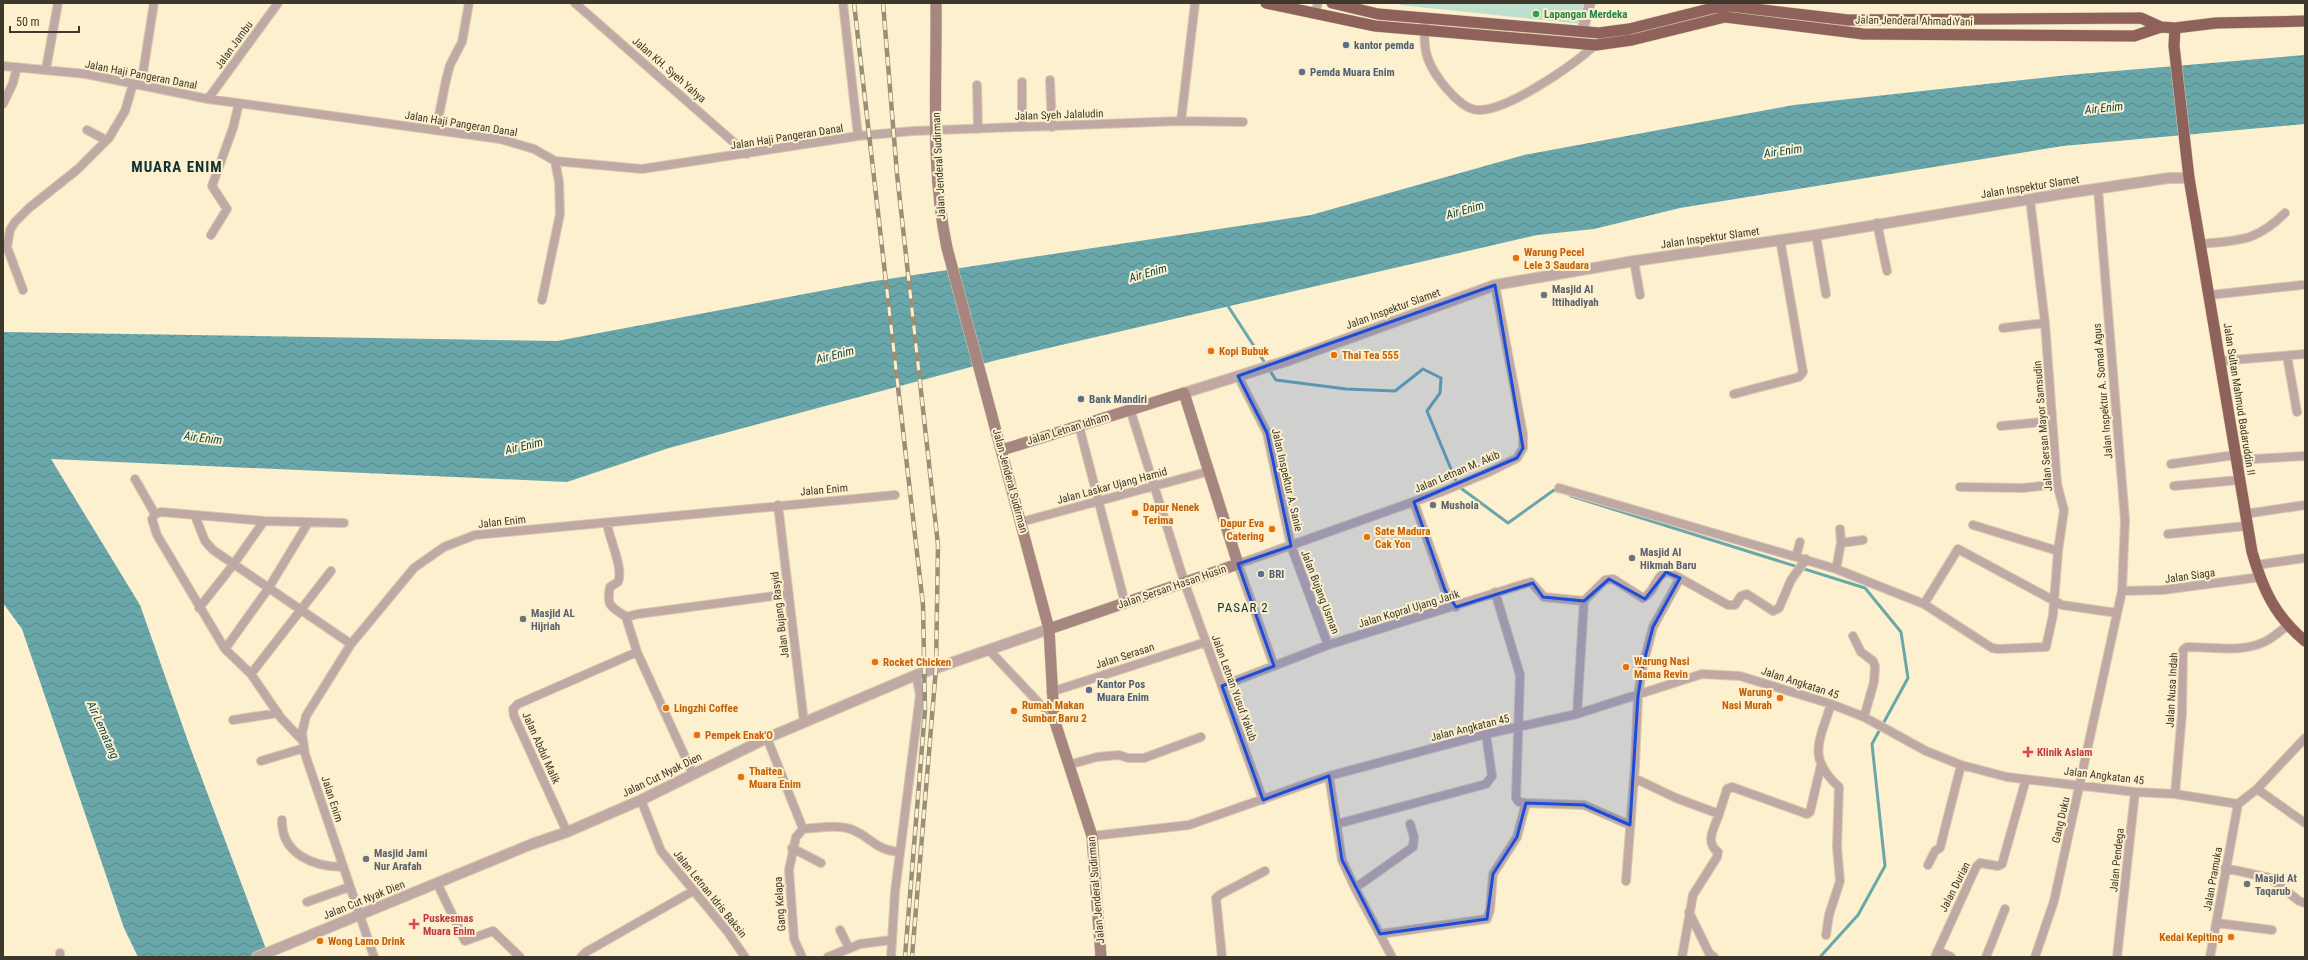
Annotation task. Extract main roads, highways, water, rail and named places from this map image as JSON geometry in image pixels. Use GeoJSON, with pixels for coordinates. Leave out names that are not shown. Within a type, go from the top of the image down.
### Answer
{"type":"FeatureCollection","features":[{"type":"Feature","properties":{"kind":"highway"},"geometry":{"type":"LineString","coordinates":[[1266,3],[1317,8]]}},
{"type":"Feature","properties":{"kind":"highway"},"geometry":{"type":"LineString","coordinates":[[1332,3],[1378,14],[1598,33],[1629,29],[1713,8],[1730,6],[1848,20],[2141,18],[2161,27],[2176,28],[2216,23],[2305,21]]}},
{"type":"Feature","properties":{"kind":"highway","name":"Jalan Jenderal Ahmad Yani"},"geometry":{"type":"LineString","coordinates":[[1317,8],[1375,26],[1596,45],[1632,40],[1725,17],[1863,34],[2134,36],[2161,27]]}},
{"type":"Feature","properties":{"kind":"highway","name":"Jalan Sultan Mahmud Badaruddin II"},"geometry":{"type":"LineString","coordinates":[[2176,28],[2174,46],[2189,178],[2210,295],[2246,526],[2256,565],[2270,602],[2287,626],[2305,641]]}},
{"type":"Feature","properties":{"kind":"main road","name":"Jalan Jenderal Sudirman"},"geometry":{"type":"LineString","coordinates":[[936,3],[937,129],[940,217],[1049,630],[1051,692],[1054,719],[1092,836],[1101,957]]}},
{"type":"Feature","properties":{"kind":"main road","name":"Jalan Letnan Idham"},"geometry":{"type":"LineString","coordinates":[[1002,450],[1184,393]]}},
{"type":"Feature","properties":{"kind":"main road","name":"Jalan Sersan Hasan Husin"},"geometry":{"type":"LineString","coordinates":[[1049,630],[1125,603],[1185,584],[1238,564],[1210,471],[1184,393]]}},
{"type":"Feature","properties":{"kind":"water"},"geometry":{"type":"Polygon","coordinates":[[[2305,55],[2305,124],[2063,146],[1680,208],[1594,229],[1537,235],[997,360],[669,448],[567,482],[51,459],[140,605],[190,747],[269,957],[138,957],[124,928],[22,629],[3,603],[3,332],[557,341],[868,282],[1311,215],[1524,155],[1794,105],[2068,75],[2305,55]]]}},
{"type":"Feature","properties":{"kind":"waterway"},"geometry":{"type":"LineString","coordinates":[[1226,303],[1276,380],[1346,389],[1395,391],[1423,369],[1441,378],[1440,393],[1427,411],[1458,486],[1508,523],[1554,490],[1560,492]]}},
{"type":"Feature","properties":{"kind":"waterway"},"geometry":{"type":"LineString","coordinates":[[1571,496],[1865,588],[1901,632],[1908,678],[1872,744],[1885,866],[1858,915],[1820,957]]}},
{"type":"Feature","properties":{"kind":"railway"},"geometry":{"type":"LineString","coordinates":[[854,3],[923,605],[925,710],[905,957]]}},
{"type":"Feature","properties":{"kind":"railway"},"geometry":{"type":"LineString","coordinates":[[883,3],[897,174],[938,545],[936,668],[912,957]]}},
{"type":"Feature","properties":{"kind":"place","name":"Lapangan Merdeka"},"geometry":{"type":"Point","coordinates":[1536,14]}},
{"type":"Feature","properties":{"kind":"place","name":"kantor pemda"},"geometry":{"type":"Point","coordinates":[1346,45]}},
{"type":"Feature","properties":{"kind":"place","name":"Pemda Muara Enim"},"geometry":{"type":"Point","coordinates":[1302,72]}},
{"type":"Feature","properties":{"kind":"place","name":"Warung Pecel Lele 3 Saudara"},"geometry":{"type":"Point","coordinates":[1516,258]}},
{"type":"Feature","properties":{"kind":"place","name":"Masjid Al Ittihadiyah"},"geometry":{"type":"Point","coordinates":[1544,295]}},
{"type":"Feature","properties":{"kind":"place","name":"Kopi Bubuk"},"geometry":{"type":"Point","coordinates":[1211,351]}},
{"type":"Feature","properties":{"kind":"place","name":"Thai Tea 555"},"geometry":{"type":"Point","coordinates":[1334,355]}},
{"type":"Feature","properties":{"kind":"place","name":"Bank Mandiri"},"geometry":{"type":"Point","coordinates":[1081,399]}},
{"type":"Feature","properties":{"kind":"place","name":"Mushola"},"geometry":{"type":"Point","coordinates":[1433,505]}},
{"type":"Feature","properties":{"kind":"place","name":"Dapur Nenek Terima"},"geometry":{"type":"Point","coordinates":[1135,513]}},
{"type":"Feature","properties":{"kind":"place","name":"Dapur Eva Catering"},"geometry":{"type":"Point","coordinates":[1272,529]}},
{"type":"Feature","properties":{"kind":"place","name":"Sate Madura Cak Yon"},"geometry":{"type":"Point","coordinates":[1367,537]}},
{"type":"Feature","properties":{"kind":"place","name":"Masjid Al Hikmah Baru"},"geometry":{"type":"Point","coordinates":[1632,558]}},
{"type":"Feature","properties":{"kind":"place","name":"BRI"},"geometry":{"type":"Point","coordinates":[1261,574]}},
{"type":"Feature","properties":{"kind":"place","name":"Masjid AL Hijriah"},"geometry":{"type":"Point","coordinates":[523,619]}},
{"type":"Feature","properties":{"kind":"place","name":"Rocket Chicken"},"geometry":{"type":"Point","coordinates":[875,662]}},
{"type":"Feature","properties":{"kind":"place","name":"Warung Nasi Mama Revin"},"geometry":{"type":"Point","coordinates":[1626,667]}},
{"type":"Feature","properties":{"kind":"place","name":"Kantor Pos Muara Enim"},"geometry":{"type":"Point","coordinates":[1089,690]}},
{"type":"Feature","properties":{"kind":"place","name":"Warung Nasi Murah"},"geometry":{"type":"Point","coordinates":[1780,698]}},
{"type":"Feature","properties":{"kind":"place","name":"Lingzhi Coffee"},"geometry":{"type":"Point","coordinates":[666,708]}},
{"type":"Feature","properties":{"kind":"place","name":"Rumah Makan Sumbar Baru 2"},"geometry":{"type":"Point","coordinates":[1014,711]}},
{"type":"Feature","properties":{"kind":"place","name":"Pempek Enak'O"},"geometry":{"type":"Point","coordinates":[697,735]}},
{"type":"Feature","properties":{"kind":"place","name":"Klinik Aslam"},"geometry":{"type":"Point","coordinates":[2028,752]}},
{"type":"Feature","properties":{"kind":"place","name":"Thaitea Muara Enim"},"geometry":{"type":"Point","coordinates":[741,777]}},
{"type":"Feature","properties":{"kind":"place","name":"Masjid Jami Nur Arafah"},"geometry":{"type":"Point","coordinates":[366,859]}},
{"type":"Feature","properties":{"kind":"place","name":"Masjid At Taqarub"},"geometry":{"type":"Point","coordinates":[2247,884]}},
{"type":"Feature","properties":{"kind":"place","name":"Puskesmas Muara Enim"},"geometry":{"type":"Point","coordinates":[414,924]}},
{"type":"Feature","properties":{"kind":"place","name":"Kedai Kepiting"},"geometry":{"type":"Point","coordinates":[2231,937]}},
{"type":"Feature","properties":{"kind":"place","name":"Wong Lamo Drink"},"geometry":{"type":"Point","coordinates":[320,941]}},
{"type":"Feature","properties":{"kind":"district","name":"MUARA ENIM"},"geometry":{"type":"Point","coordinates":[177,167]}},
{"type":"Feature","properties":{"kind":"district","name":"PASAR 2"},"geometry":{"type":"Point","coordinates":[1243,607]}},
{"type":"Feature","properties":{"kind":"water label","name":"Air Enim"},"geometry":{"type":"Point","coordinates":[2104,108]}},
{"type":"Feature","properties":{"kind":"water label","name":"Air Enim"},"geometry":{"type":"Point","coordinates":[1783,151]}},
{"type":"Feature","properties":{"kind":"water label","name":"Air Enim"},"geometry":{"type":"Point","coordinates":[1465,210]}},
{"type":"Feature","properties":{"kind":"water label","name":"Air Enim"},"geometry":{"type":"Point","coordinates":[1148,273]}},
{"type":"Feature","properties":{"kind":"water label","name":"Air Enim"},"geometry":{"type":"Point","coordinates":[835,355]}},
{"type":"Feature","properties":{"kind":"water label","name":"Air Enim"},"geometry":{"type":"Point","coordinates":[203,438]}},
{"type":"Feature","properties":{"kind":"water label","name":"Air Enim"},"geometry":{"type":"Point","coordinates":[524,446]}},
{"type":"Feature","properties":{"kind":"water label","name":"Air Lematang"},"geometry":{"type":"Point","coordinates":[103,730]}}]}
